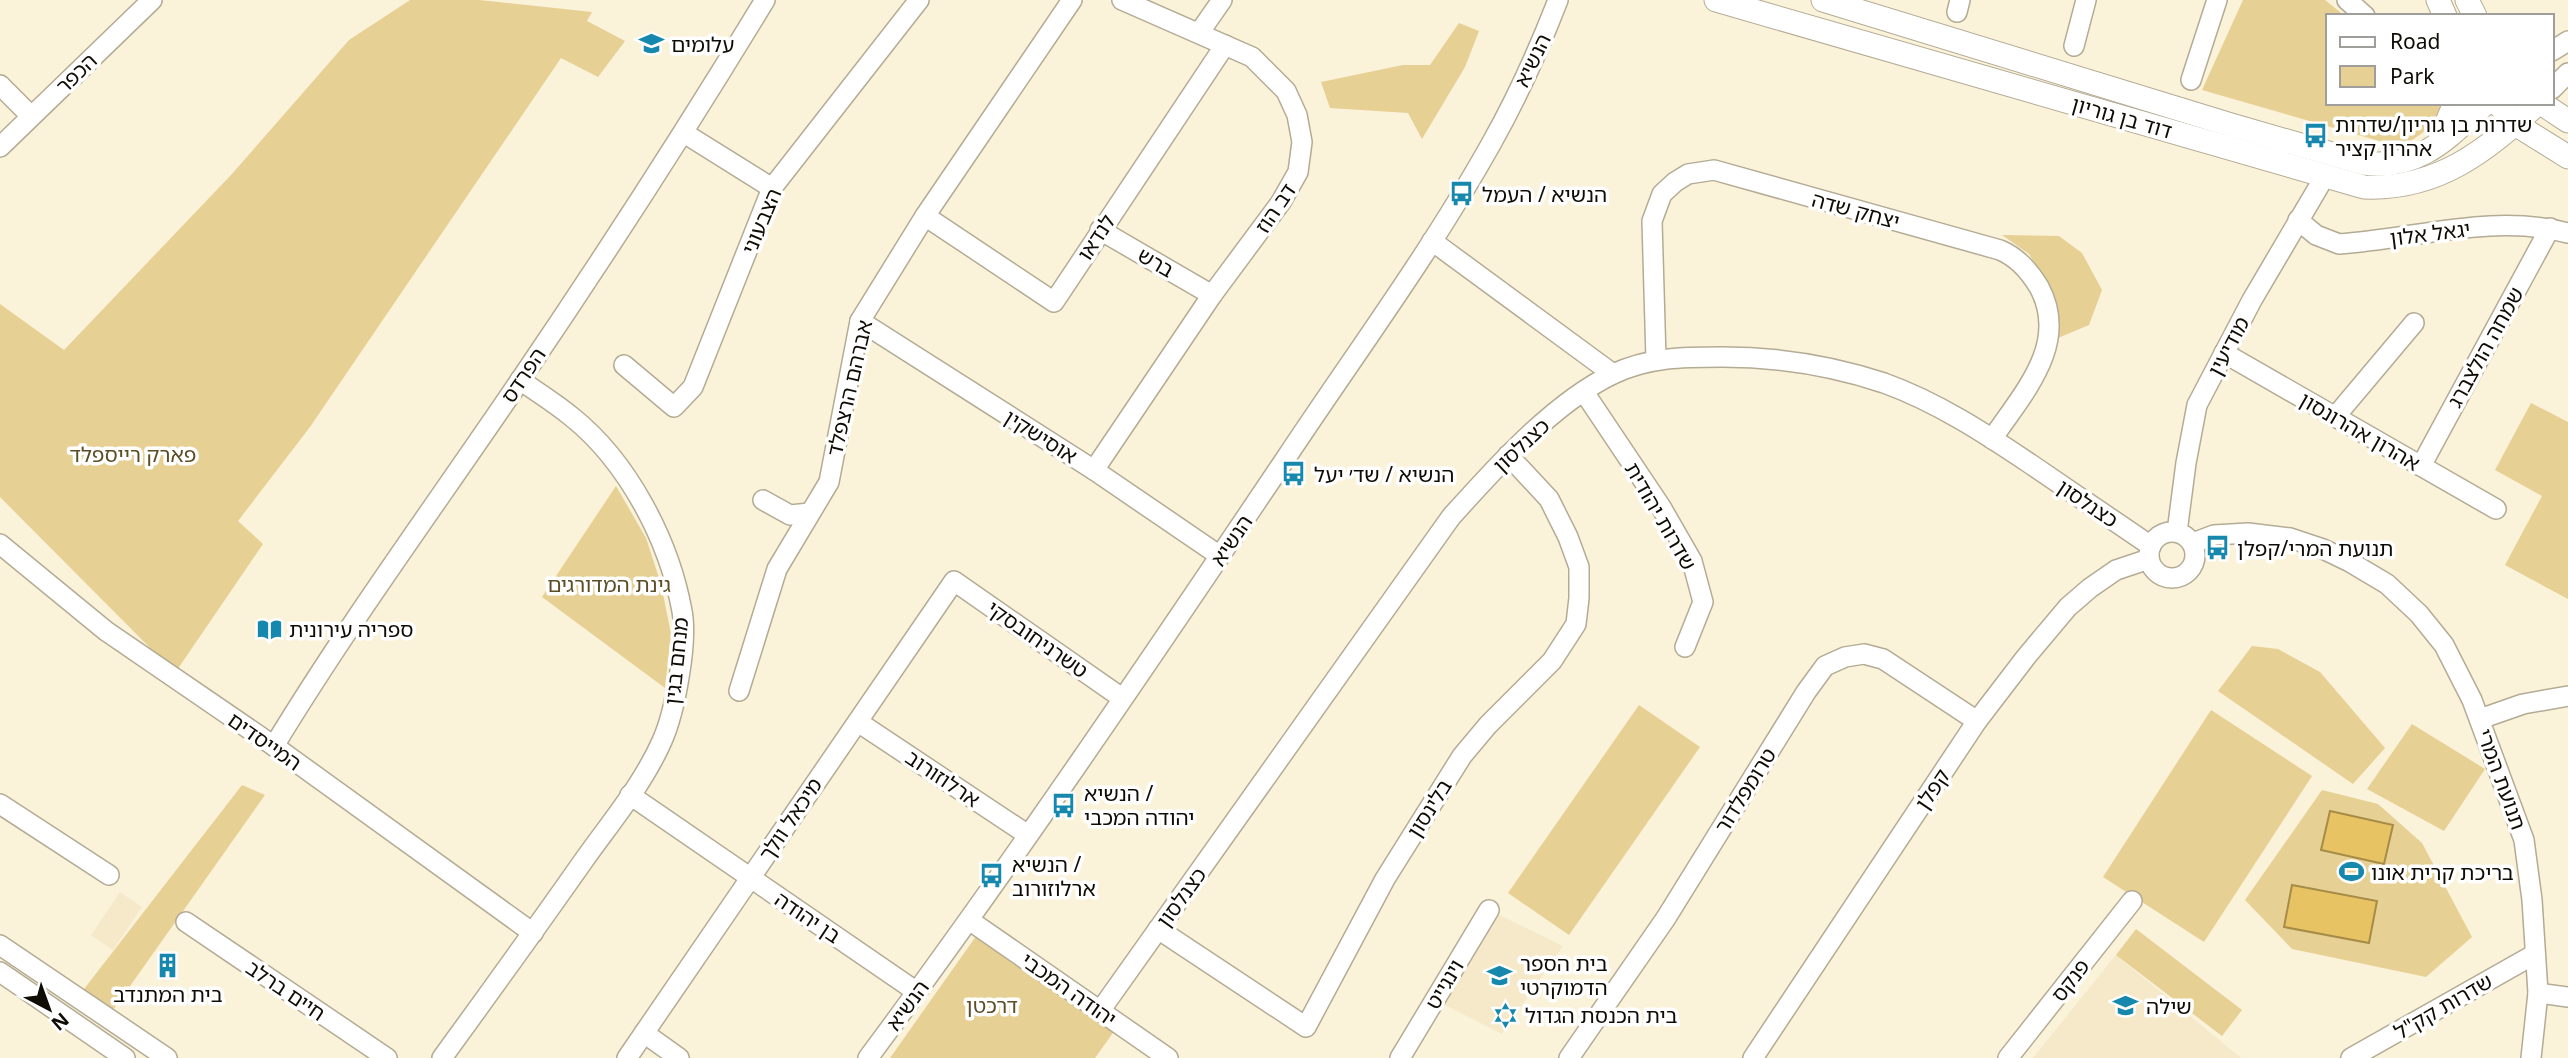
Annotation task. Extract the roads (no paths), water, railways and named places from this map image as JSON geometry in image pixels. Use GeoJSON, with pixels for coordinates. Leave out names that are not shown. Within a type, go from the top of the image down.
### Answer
{"type":"FeatureCollection","features":[{"type":"Feature","properties":{"kind":"main road","name":"דוד בן גוריון"},"geometry":{"type":"LineString","coordinates":[[1716,0],[2364,187],[2385,188],[2412,184],[2463,164],[2537,105]]}},
{"type":"Feature","properties":{"kind":"main road","name":"דוד בן גוריון"},"geometry":{"type":"LineString","coordinates":[[1823,0],[2363,163],[2383,165],[2418,157],[2437,146],[2484,105]]}},
{"type":"Feature","properties":{"kind":"main road"},"geometry":{"type":"LineString","coordinates":[[2437,146],[2454,105]]}},
{"type":"Feature","properties":{"kind":"main road"},"geometry":{"type":"LineString","coordinates":[[2499,105],[2531,135],[2568,157]]}},
{"type":"Feature","properties":{"kind":"main road"},"geometry":{"type":"LineString","coordinates":[[2542,105],[2568,121]]}},
{"type":"Feature","properties":{"kind":"street","name":"הכפר"},"geometry":{"type":"LineString","coordinates":[[0,146],[152,0]]}},
{"type":"Feature","properties":{"kind":"street","name":"הפרדס"},"geometry":{"type":"LineString","coordinates":[[274,746],[309,689],[520,380],[684,133],[765,0]]}},
{"type":"Feature","properties":{"kind":"street","name":"הצבעוני"},"geometry":{"type":"LineString","coordinates":[[624,365],[674,407],[693,387],[772,188],[919,0]]}},
{"type":"Feature","properties":{"kind":"street","name":"אברהם הרצפלד"},"geometry":{"type":"LineString","coordinates":[[739,691],[777,569],[829,482],[860,321],[925,216],[1072,0]]}},
{"type":"Feature","properties":{"kind":"street","name":"דב הוז"},"geometry":{"type":"LineString","coordinates":[[1094,470],[1212,295],[1281,202],[1298,172],[1302,142],[1297,115],[1286,91],[1252,57],[1122,0]]}},
{"type":"Feature","properties":{"kind":"street"},"geometry":{"type":"LineString","coordinates":[[1199,33],[1222,0]]}},
{"type":"Feature","properties":{"kind":"street","name":"הנשיא"},"geometry":{"type":"LineString","coordinates":[[868,1058],[1028,835],[1432,241],[1492,143],[1558,0]]}},
{"type":"Feature","properties":{"kind":"street"},"geometry":{"type":"LineString","coordinates":[[2074,46],[2086,0]]}},
{"type":"Feature","properties":{"kind":"street"},"geometry":{"type":"LineString","coordinates":[[2192,80],[2217,0]]}},
{"type":"Feature","properties":{"kind":"street"},"geometry":{"type":"LineString","coordinates":[[2347,0],[2363,14]]}},
{"type":"Feature","properties":{"kind":"street","name":"לנדאו"},"geometry":{"type":"LineString","coordinates":[[925,216],[1054,302],[1225,45]]}},
{"type":"Feature","properties":{"kind":"street"},"geometry":{"type":"LineString","coordinates":[[2554,87],[2568,73]]}},
{"type":"Feature","properties":{"kind":"street"},"geometry":{"type":"LineString","coordinates":[[0,85],[31,116]]}},
{"type":"Feature","properties":{"kind":"street"},"geometry":{"type":"LineString","coordinates":[[684,133],[772,188]]}},
{"type":"Feature","properties":{"kind":"street","name":"יצחק שדה"},"geometry":{"type":"LineString","coordinates":[[1656,359],[1652,221],[1662,194],[1675,182],[1688,174],[1714,170],[2000,250],[2009,254],[2027,270],[2039,288],[2047,309],[2047,349],[2035,374],[1992,439]]}},
{"type":"Feature","properties":{"kind":"street","name":"מודיעין"},"geometry":{"type":"LineString","coordinates":[[2185,538],[2180,496],[2197,405],[2298,220],[2325,176]]}},
{"type":"Feature","properties":{"kind":"street","name":"יגאל אלון"},"geometry":{"type":"LineString","coordinates":[[2298,220],[2316,235],[2339,244],[2491,226],[2559,231]]}},
{"type":"Feature","properties":{"kind":"street","name":"ברש"},"geometry":{"type":"LineString","coordinates":[[1100,230],[1212,295]]}},
{"type":"Feature","properties":{"kind":"street","name":"שמחה הולצברג"},"geometry":{"type":"LineString","coordinates":[[2421,466],[2559,231]]}},
{"type":"Feature","properties":{"kind":"street"},"geometry":{"type":"LineString","coordinates":[[1432,241],[1613,374]]}},
{"type":"Feature","properties":{"kind":"street","name":"אוסישקין"},"geometry":{"type":"LineString","coordinates":[[860,321],[1094,470],[1220,556]]}},
{"type":"Feature","properties":{"kind":"street"},"geometry":{"type":"LineString","coordinates":[[2335,417],[2414,323]]}},
{"type":"Feature","properties":{"kind":"street","name":"אהרון אהרונסון"},"geometry":{"type":"LineString","coordinates":[[2224,353],[2496,509]]}},
{"type":"Feature","properties":{"kind":"street","name":"כצנלסון"},"geometry":{"type":"LineString","coordinates":[[1100,1011],[1451,517],[1508,455],[1584,392],[1613,374],[1656,359],[1748,357],[1818,367],[1884,383],[1943,410],[1992,439],[2150,553]]}},
{"type":"Feature","properties":{"kind":"street","name":"מנחם בגין"},"geometry":{"type":"LineString","coordinates":[[442,1058],[630,795],[663,740],[676,696],[682,614],[666,555],[636,490],[613,459],[573,418],[520,380]]}},
{"type":"Feature","properties":{"kind":"street","name":"שדרות יהודית"},"geometry":{"type":"LineString","coordinates":[[1584,392],[1661,507],[1692,561],[1703,602],[1685,647]]}},
{"type":"Feature","properties":{"kind":"street","name":"בלינסון"},"geometry":{"type":"LineString","coordinates":[[1158,929],[1306,1027],[1385,879],[1462,756],[1552,661],[1576,624],[1578,567],[1568,537],[1549,499],[1508,455]]}},
{"type":"Feature","properties":{"kind":"street"},"geometry":{"type":"LineString","coordinates":[[763,500],[790,515],[810,513]]}},
{"type":"Feature","properties":{"kind":"street","name":"תנועת המרי"},"geometry":{"type":"LineString","coordinates":[[2185,538],[2235,533],[2306,542],[2337,555],[2374,576],[2408,604],[2444,645],[2464,681],[2480,719],[2524,840],[2532,900],[2538,993],[2530,1058]]}},
{"type":"Feature","properties":{"kind":"street"},"geometry":{"type":"LineString","coordinates":[[2159,536],[2185,538],[2196,558],[2194,565],[2176,578],[2159,574],[2150,553],[2159,536]]}},
{"type":"Feature","properties":{"kind":"street","name":"המייסדים"},"geometry":{"type":"LineString","coordinates":[[0,544],[106,631],[274,746],[533,933]]}},
{"type":"Feature","properties":{"kind":"street","name":"קפלן"},"geometry":{"type":"LineString","coordinates":[[1753,1058],[1977,721],[2076,600],[2116,570],[2150,553]]}},
{"type":"Feature","properties":{"kind":"street","name":"טשרניחובסקי"},"geometry":{"type":"LineString","coordinates":[[954,581],[1122,698]]}},
{"type":"Feature","properties":{"kind":"street","name":"מיכאל וולך"},"geometry":{"type":"LineString","coordinates":[[627,1058],[954,581]]}},
{"type":"Feature","properties":{"kind":"street","name":"טרומפלדור"},"geometry":{"type":"LineString","coordinates":[[1569,1058],[1666,918],[1806,692],[1825,666],[1845,657],[1864,654],[1883,659],[1977,721]]}},
{"type":"Feature","properties":{"kind":"street"},"geometry":{"type":"LineString","coordinates":[[2480,719],[2523,704],[2568,696]]}},
{"type":"Feature","properties":{"kind":"street","name":"ארלוזורוב"},"geometry":{"type":"LineString","coordinates":[[858,722],[1028,835]]}},
{"type":"Feature","properties":{"kind":"street","name":"בן יהודה"},"geometry":{"type":"LineString","coordinates":[[630,795],[917,992]]}},
{"type":"Feature","properties":{"kind":"street"},"geometry":{"type":"LineString","coordinates":[[0,804],[109,875]]}},
{"type":"Feature","properties":{"kind":"street","name":"פנקס"},"geometry":{"type":"LineString","coordinates":[[2008,1058],[2132,901]]}},
{"type":"Feature","properties":{"kind":"street","name":"וינגייט"},"geometry":{"type":"LineString","coordinates":[[1400,1058],[1489,910]]}},
{"type":"Feature","properties":{"kind":"street","name":"יהודה המכבי"},"geometry":{"type":"LineString","coordinates":[[969,919],[1168,1058]]}},
{"type":"Feature","properties":{"kind":"street","name":"חיים ברלב"},"geometry":{"type":"LineString","coordinates":[[186,922],[387,1058]]}},
{"type":"Feature","properties":{"kind":"street"},"geometry":{"type":"LineString","coordinates":[[0,945],[167,1058]]}},
{"type":"Feature","properties":{"kind":"street","name":"שדרות קק\"ל"},"geometry":{"type":"LineString","coordinates":[[2351,1058],[2535,954]]}},
{"type":"Feature","properties":{"kind":"street"},"geometry":{"type":"LineString","coordinates":[[0,972],[125,1058]]}},
{"type":"Feature","properties":{"kind":"street"},"geometry":{"type":"LineString","coordinates":[[42,1000],[50,1002],[57,995],[58,988],[53,980]]}},
{"type":"Feature","properties":{"kind":"street"},"geometry":{"type":"LineString","coordinates":[[2538,993],[2568,997]]}},
{"type":"Feature","properties":{"kind":"street"},"geometry":{"type":"LineString","coordinates":[[67,1017],[63,1009],[65,1002],[72,997],[80,998]]}},
{"type":"Feature","properties":{"kind":"street"},"geometry":{"type":"LineString","coordinates":[[644,1033],[679,1058]]}},
{"type":"Feature","properties":{"kind":"place","name":"עלומים"},"geometry":{"type":"Point","coordinates":[651,44]}},
{"type":"Feature","properties":{"kind":"place","name":"שדרות בן גוריון/שדרות אהרון קציר"},"geometry":{"type":"Point","coordinates":[2315,136]}},
{"type":"Feature","properties":{"kind":"place","name":"הנשיא / העמל"},"geometry":{"type":"Point","coordinates":[1462,194]}},
{"type":"Feature","properties":{"kind":"place","name":"הנשיא / שד׳ יעל"},"geometry":{"type":"Point","coordinates":[1294,474]}},
{"type":"Feature","properties":{"kind":"place","name":"תנועת המרי/קפלן"},"geometry":{"type":"Point","coordinates":[2217,548]}},
{"type":"Feature","properties":{"kind":"place","name":"ספריה עירונית"},"geometry":{"type":"Point","coordinates":[269,629]}},
{"type":"Feature","properties":{"kind":"place","name":"הנשיא / יהודה המכבי"},"geometry":{"type":"Point","coordinates":[1064,805]}},
{"type":"Feature","properties":{"kind":"place","name":"בריכת קרית אונו"},"geometry":{"type":"Point","coordinates":[2351,872]}},
{"type":"Feature","properties":{"kind":"place","name":"הנשיא / ארלוזורוב"},"geometry":{"type":"Point","coordinates":[992,876]}},
{"type":"Feature","properties":{"kind":"place","name":"בית המתנדב"},"geometry":{"type":"Point","coordinates":[168,965]}},
{"type":"Feature","properties":{"kind":"place","name":"בית הספר הדמוקרטי"},"geometry":{"type":"Point","coordinates":[1500,975]}},
{"type":"Feature","properties":{"kind":"place","name":"שילה"},"geometry":{"type":"Point","coordinates":[2126,1006]}},
{"type":"Feature","properties":{"kind":"place","name":"בית הכנסת הגדול"},"geometry":{"type":"Point","coordinates":[1505,1015]}},
{"type":"Feature","properties":{"kind":"park label","name":"פארק רייספלד"},"geometry":{"type":"Point","coordinates":[133,454]}},
{"type":"Feature","properties":{"kind":"park label","name":"גינת המדורגים"},"geometry":{"type":"Point","coordinates":[609,584]}},
{"type":"Feature","properties":{"kind":"park label","name":"דרכטן"},"geometry":{"type":"Point","coordinates":[992,1005]}}]}
